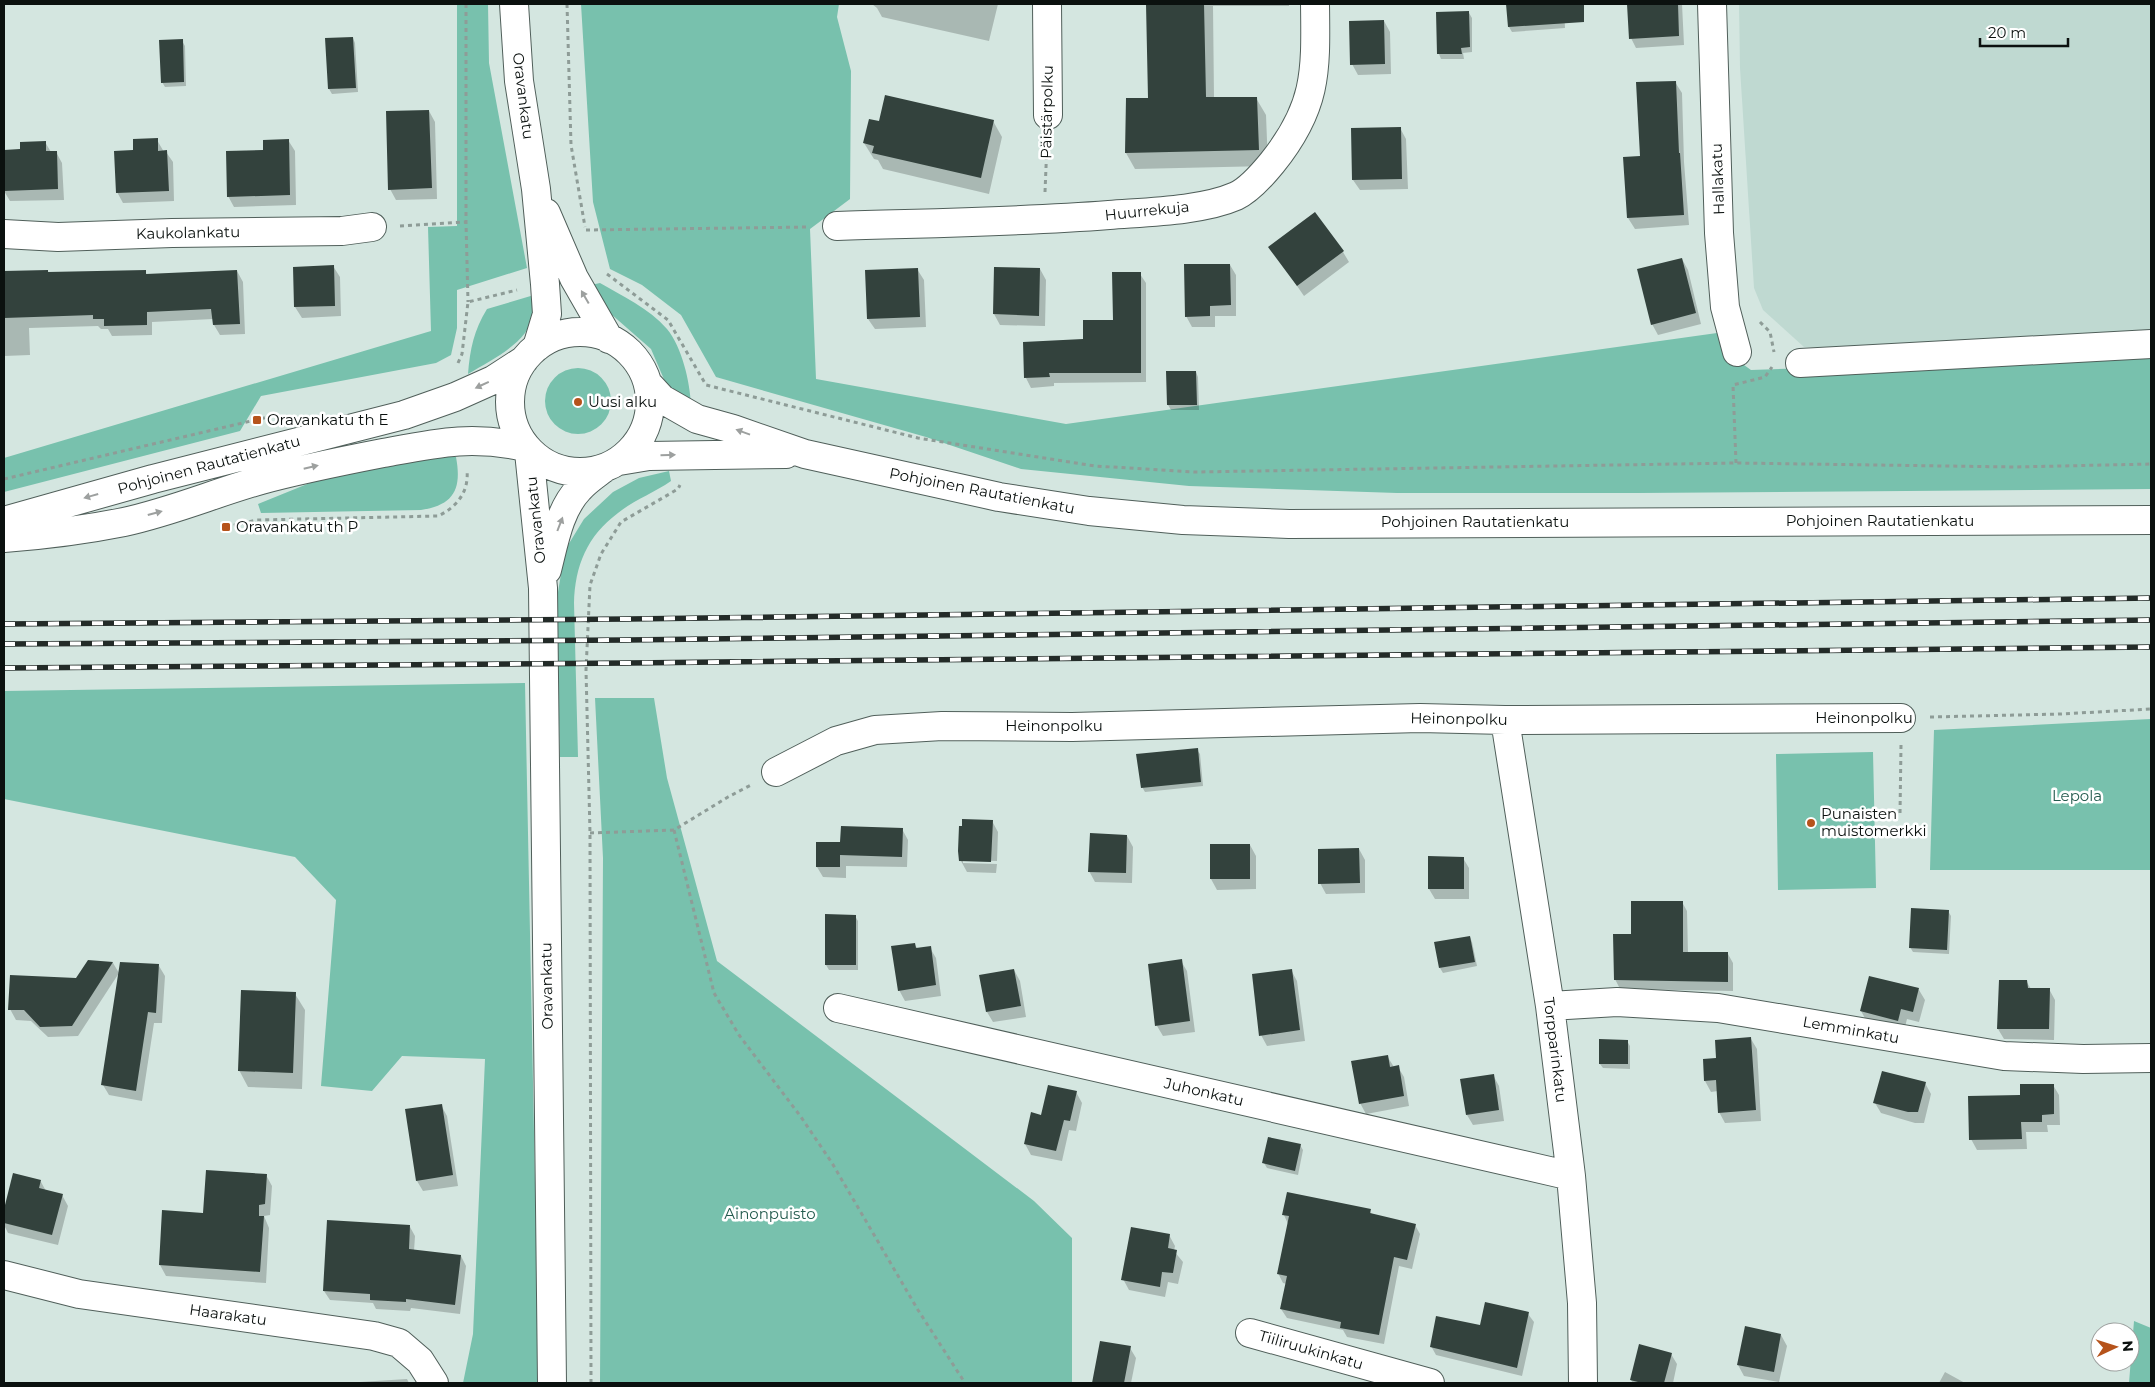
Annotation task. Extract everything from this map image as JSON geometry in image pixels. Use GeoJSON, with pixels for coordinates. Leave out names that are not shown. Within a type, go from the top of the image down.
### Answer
{"type":"FeatureCollection","features":[{"type":"Feature","properties":{"kind":"street","name":"Oravankatu"},"geometry":{"type":"LineString","coordinates":[[514,4],[519,81],[536,188],[546,284],[547,314],[530,353]]}},
{"type":"Feature","properties":{"kind":"street","name":"Päistärpolku"},"geometry":{"type":"LineString","coordinates":[[1047,4],[1048,115]]}},
{"type":"Feature","properties":{"kind":"street","name":"Huurrekuja"},"geometry":{"type":"LineString","coordinates":[[837,226],[1044,220],[1168,211],[1237,195],[1264,173],[1289,141],[1304,113],[1313,84],[1316,49],[1315,4]]}},
{"type":"Feature","properties":{"kind":"street","name":"Hallakatu"},"geometry":{"type":"LineString","coordinates":[[1712,4],[1719,233],[1725,307],[1738,352]]}},
{"type":"Feature","properties":{"kind":"street","name":"Oravankatu"},"geometry":{"type":"LineString","coordinates":[[536,188],[574,278],[609,339]]}},
{"type":"Feature","properties":{"kind":"street","name":"Kaukolankatu"},"geometry":{"type":"LineString","coordinates":[[4,234],[58,237],[172,233],[342,231],[372,227]]}},
{"type":"Feature","properties":{"kind":"street"},"geometry":{"type":"LineString","coordinates":[[572,332],[591,332],[609,339],[622,345],[635,357],[650,386],[649,417],[643,434],[634,448],[611,465],[580,472],[546,463],[527,450],[513,426],[510,403],[515,377],[530,353],[554,335],[572,332]]}},
{"type":"Feature","properties":{"kind":"street"},"geometry":{"type":"LineString","coordinates":[[1800,363],[2151,344]]}},
{"type":"Feature","properties":{"kind":"street","name":"Pohjoinen Rautatienkatu"},"geometry":{"type":"LineString","coordinates":[[4,521],[207,464],[404,415],[454,386],[493,380],[530,353]]}},
{"type":"Feature","properties":{"kind":"street","name":"Pohjoinen Rautatienkatu"},"geometry":{"type":"LineString","coordinates":[[650,386],[662,399],[697,419],[733,428],[805,454],[999,497],[1089,511],[1183,520],[1289,524],[2151,520]]}},
{"type":"Feature","properties":{"kind":"street","name":"Pohjoinen Rautatienkatu"},"geometry":{"type":"LineString","coordinates":[[4,538],[46,535],[124,522],[175,508],[260,480],[311,467],[463,440],[485,440],[527,450]]}},
{"type":"Feature","properties":{"kind":"street","name":"Oravankatu"},"geometry":{"type":"LineString","coordinates":[[527,450],[543,588],[552,1383]]}},
{"type":"Feature","properties":{"kind":"street","name":"Pohjoinen Rautatienkatu"},"geometry":{"type":"LineString","coordinates":[[611,465],[649,456],[805,454]]}},
{"type":"Feature","properties":{"kind":"street","name":"Oravankatu"},"geometry":{"type":"LineString","coordinates":[[543,588],[557,530],[568,504],[579,489],[611,465]]}},
{"type":"Feature","properties":{"kind":"street","name":"Heinonpolku"},"geometry":{"type":"LineString","coordinates":[[776,772],[836,741],[876,730],[933,726],[1081,727],[1420,718],[1505,720],[1901,718]]}},
{"type":"Feature","properties":{"kind":"street","name":"Torpparinkatu"},"geometry":{"type":"LineString","coordinates":[[1505,720],[1550,1006],[1571,1176],[1582,1302],[1583,1383]]}},
{"type":"Feature","properties":{"kind":"street","name":"Lemminkatu"},"geometry":{"type":"LineString","coordinates":[[1550,1006],[1617,1002],[1718,1008],[2004,1056],[2083,1059],[2151,1058]]}},
{"type":"Feature","properties":{"kind":"street","name":"Juhonkatu"},"geometry":{"type":"LineString","coordinates":[[838,1008],[1571,1176]]}},
{"type":"Feature","properties":{"kind":"street","name":"Haarakatu"},"geometry":{"type":"LineString","coordinates":[[4,1275],[78,1294],[374,1336],[399,1343],[420,1361],[434,1383]]}},
{"type":"Feature","properties":{"kind":"street","name":"Tiiliruukinkatu"},"geometry":{"type":"LineString","coordinates":[[1250,1333],[1430,1383]]}},
{"type":"Feature","properties":{"kind":"path"},"geometry":{"type":"LineString","coordinates":[[454,386],[462,354],[468,302],[466,4]]}},
{"type":"Feature","properties":{"kind":"path"},"geometry":{"type":"LineString","coordinates":[[567,4],[571,145],[586,230],[590,238]]}},
{"type":"Feature","properties":{"kind":"path","name":"Päistärpolku"},"geometry":{"type":"LineString","coordinates":[[1044,220],[1048,115]]}},
{"type":"Feature","properties":{"kind":"path"},"geometry":{"type":"LineString","coordinates":[[372,227],[466,222]]}},
{"type":"Feature","properties":{"kind":"path"},"geometry":{"type":"LineString","coordinates":[[586,230],[837,226]]}},
{"type":"Feature","properties":{"kind":"path"},"geometry":{"type":"LineString","coordinates":[[574,278],[606,274],[668,320],[706,385],[697,419]]}},
{"type":"Feature","properties":{"kind":"path"},"geometry":{"type":"LineString","coordinates":[[468,302],[546,284]]}},
{"type":"Feature","properties":{"kind":"path"},"geometry":{"type":"LineString","coordinates":[[706,385],[918,438],[1095,466],[1195,472],[1736,463],[2014,467],[2151,464]]}},
{"type":"Feature","properties":{"kind":"path"},"geometry":{"type":"LineString","coordinates":[[4,479],[276,416]]}},
{"type":"Feature","properties":{"kind":"path"},"geometry":{"type":"LineString","coordinates":[[226,527],[257,520],[438,516],[450,511],[460,501],[468,480],[463,440]]}},
{"type":"Feature","properties":{"kind":"path"},"geometry":{"type":"LineString","coordinates":[[591,1383],[590,832],[586,670],[590,585],[601,554],[621,522],[678,489],[690,455]]}},
{"type":"Feature","properties":{"kind":"path","name":"Heinonpolku"},"geometry":{"type":"LineString","coordinates":[[1901,718],[2061,714],[2151,709]]}},
{"type":"Feature","properties":{"kind":"path"},"geometry":{"type":"LineString","coordinates":[[1877,815],[1900,814],[1901,718]]}},
{"type":"Feature","properties":{"kind":"path"},"geometry":{"type":"LineString","coordinates":[[590,832],[674,830],[728,797],[776,772]]}},
{"type":"Feature","properties":{"kind":"path"},"geometry":{"type":"LineString","coordinates":[[674,830],[714,993],[739,1035],[801,1117],[832,1163],[918,1310],[965,1383]]}},
{"type":"Feature","properties":{"kind":"shaded area"},"geometry":{"type":"Polygon","coordinates":[[[1739,4],[2151,4],[2151,356],[2092,359],[1804,347],[1763,310],[1754,288],[1740,68],[1739,4]]]}},
{"type":"Feature","properties":{"kind":"green space"},"geometry":{"type":"Polygon","coordinates":[[[457,4],[488,4],[489,63],[527,268],[457,290],[457,328],[451,355],[436,363],[261,396],[240,431],[4,492],[4,458],[431,331],[428,227],[457,226],[457,4]]]}},
{"type":"Feature","properties":{"kind":"green space"},"geometry":{"type":"Polygon","coordinates":[[[581,4],[839,4],[837,17],[851,71],[850,199],[810,229],[816,379],[1066,424],[1717,333],[1723,350],[1751,370],[2151,356],[2151,489],[1397,493],[1189,486],[1021,469],[926,437],[716,377],[681,315],[642,285],[610,269],[593,202],[581,4]]]}},
{"type":"Feature","properties":{"kind":"green space"},"geometry":{"type":"Polygon","coordinates":[[[600,283],[644,309],[667,329],[681,355],[689,386],[691,405],[679,397],[666,384],[651,349],[611,314],[592,290],[591,285],[600,283]]]}},
{"type":"Feature","properties":{"kind":"green space"},"geometry":{"type":"Polygon","coordinates":[[[534,295],[531,320],[525,333],[506,351],[468,374],[473,340],[487,309],[534,295]]]}},
{"type":"Feature","properties":{"kind":"green space"},"geometry":{"type":"Polygon","coordinates":[[[571,368],[585,368],[597,373],[606,382],[611,394],[609,414],[602,425],[585,434],[571,434],[559,429],[550,420],[545,408],[545,394],[550,382],[559,373],[571,368]]]}},
{"type":"Feature","properties":{"kind":"green space"},"geometry":{"type":"Polygon","coordinates":[[[435,454],[456,457],[458,478],[453,494],[441,504],[432,508],[421,510],[261,513],[258,504],[327,476],[435,454]]]}},
{"type":"Feature","properties":{"kind":"green space"},"geometry":{"type":"Polygon","coordinates":[[[669,471],[671,481],[631,504],[607,522],[591,542],[580,564],[574,603],[578,757],[560,757],[556,604],[565,550],[584,519],[613,492],[639,478],[669,471]]]}},
{"type":"Feature","properties":{"kind":"green space"},"geometry":{"type":"Polygon","coordinates":[[[525,683],[539,1383],[463,1383],[473,1334],[485,1059],[402,1056],[372,1091],[321,1086],[336,900],[295,857],[4,799],[4,691],[525,683]]]}},
{"type":"Feature","properties":{"kind":"green space","name":"Ainonpuisto"},"geometry":{"type":"Polygon","coordinates":[[[595,698],[654,698],[667,778],[717,961],[1034,1201],[1072,1238],[1072,1383],[600,1383],[603,858],[595,698]]]}},
{"type":"Feature","properties":{"kind":"green space","name":"Lepola"},"geometry":{"type":"Polygon","coordinates":[[[2151,719],[2151,870],[1930,870],[1934,730],[2151,719]]]}},
{"type":"Feature","properties":{"kind":"green space"},"geometry":{"type":"Polygon","coordinates":[[[1873,752],[1876,888],[1778,890],[1776,754],[1873,752]]]}},
{"type":"Feature","properties":{"kind":"green space"},"geometry":{"type":"Polygon","coordinates":[[[2140,1323],[2151,1328],[2151,1383],[2129,1383],[2130,1372],[2140,1372],[2140,1323]]]}},
{"type":"Feature","properties":{"kind":"building"},"geometry":{"type":"Polygon","coordinates":[[[1146,4],[1204,4],[1206,97],[1257,97],[1259,150],[1125,153],[1126,98],[1148,98],[1146,4]]]}},
{"type":"Feature","properties":{"kind":"building"},"geometry":{"type":"Polygon","coordinates":[[[1506,4],[1584,4],[1584,22],[1508,27],[1506,4]]]}},
{"type":"Feature","properties":{"kind":"building"},"geometry":{"type":"Polygon","coordinates":[[[1627,4],[1678,4],[1679,36],[1629,39],[1627,4]]]}},
{"type":"Feature","properties":{"kind":"building"},"geometry":{"type":"Polygon","coordinates":[[[1469,11],[1470,47],[1461,48],[1462,54],[1437,54],[1436,12],[1469,11]]]}},
{"type":"Feature","properties":{"kind":"building"},"geometry":{"type":"Polygon","coordinates":[[[1384,20],[1385,64],[1350,65],[1349,21],[1384,20]]]}},
{"type":"Feature","properties":{"kind":"building"},"geometry":{"type":"Polygon","coordinates":[[[353,37],[356,88],[328,89],[325,38],[353,37]]]}},
{"type":"Feature","properties":{"kind":"building"},"geometry":{"type":"Polygon","coordinates":[[[183,39],[184,82],[161,83],[159,40],[183,39]]]}},
{"type":"Feature","properties":{"kind":"building"},"geometry":{"type":"Polygon","coordinates":[[[1676,81],[1684,215],[1627,218],[1623,157],[1640,156],[1636,82],[1676,81]]]}},
{"type":"Feature","properties":{"kind":"building"},"geometry":{"type":"Polygon","coordinates":[[[885,95],[994,120],[981,178],[872,153],[874,146],[863,143],[869,119],[879,121],[885,95]]]}},
{"type":"Feature","properties":{"kind":"building"},"geometry":{"type":"Polygon","coordinates":[[[429,110],[432,188],[388,190],[386,111],[429,110]]]}},
{"type":"Feature","properties":{"kind":"building"},"geometry":{"type":"Polygon","coordinates":[[[1401,127],[1402,179],[1352,180],[1351,128],[1401,127]]]}},
{"type":"Feature","properties":{"kind":"building"},"geometry":{"type":"Polygon","coordinates":[[[158,138],[158,151],[167,150],[169,191],[116,193],[114,151],[133,150],[133,139],[158,138]]]}},
{"type":"Feature","properties":{"kind":"building"},"geometry":{"type":"Polygon","coordinates":[[[289,139],[290,195],[227,197],[226,151],[263,150],[263,140],[289,139]]]}},
{"type":"Feature","properties":{"kind":"building"},"geometry":{"type":"Polygon","coordinates":[[[46,141],[46,151],[57,151],[58,189],[4,191],[4,150],[20,149],[20,142],[46,141]]]}},
{"type":"Feature","properties":{"kind":"building"},"geometry":{"type":"Polygon","coordinates":[[[1315,212],[1344,251],[1297,286],[1268,247],[1315,212]]]}},
{"type":"Feature","properties":{"kind":"building"},"geometry":{"type":"Polygon","coordinates":[[[1682,258],[1696,313],[1651,325],[1637,269],[1682,258]]]}},
{"type":"Feature","properties":{"kind":"building"},"geometry":{"type":"Polygon","coordinates":[[[1184,264],[1230,264],[1231,305],[1210,306],[1210,316],[1185,317],[1184,264]]]}},
{"type":"Feature","properties":{"kind":"building"},"geometry":{"type":"Polygon","coordinates":[[[334,265],[335,306],[294,307],[293,267],[334,265]]]}},
{"type":"Feature","properties":{"kind":"building"},"geometry":{"type":"Polygon","coordinates":[[[994,267],[1040,268],[1039,316],[993,314],[994,267]]]}},
{"type":"Feature","properties":{"kind":"building"},"geometry":{"type":"Polygon","coordinates":[[[918,268],[920,317],[867,319],[865,270],[918,268]]]}},
{"type":"Feature","properties":{"kind":"building"},"geometry":{"type":"Polygon","coordinates":[[[48,270],[48,272],[146,270],[146,274],[237,270],[240,324],[213,325],[211,309],[147,312],[147,325],[104,326],[104,319],[93,319],[93,315],[4,318],[4,271],[48,270]]]}},
{"type":"Feature","properties":{"kind":"building"},"geometry":{"type":"Polygon","coordinates":[[[1112,272],[1141,272],[1141,373],[1049,373],[1050,377],[1024,378],[1023,342],[1083,339],[1083,320],[1113,320],[1112,272]]]}},
{"type":"Feature","properties":{"kind":"building"},"geometry":{"type":"Polygon","coordinates":[[[1166,371],[1196,371],[1197,405],[1167,405],[1166,371]]]}},
{"type":"Feature","properties":{"kind":"building"},"geometry":{"type":"Polygon","coordinates":[[[1198,748],[1201,782],[1141,788],[1136,754],[1198,748]]]}},
{"type":"Feature","properties":{"kind":"building"},"geometry":{"type":"Polygon","coordinates":[[[962,819],[993,820],[991,862],[959,861],[959,826],[962,826],[962,819]]]}},
{"type":"Feature","properties":{"kind":"building"},"geometry":{"type":"Polygon","coordinates":[[[841,826],[903,828],[902,857],[840,855],[840,867],[816,867],[816,842],[840,842],[841,826]]]}},
{"type":"Feature","properties":{"kind":"building"},"geometry":{"type":"Polygon","coordinates":[[[1090,833],[1127,835],[1126,873],[1088,872],[1090,833]]]}},
{"type":"Feature","properties":{"kind":"building"},"geometry":{"type":"Polygon","coordinates":[[[1210,844],[1250,844],[1250,879],[1210,879],[1210,844]]]}},
{"type":"Feature","properties":{"kind":"building"},"geometry":{"type":"Polygon","coordinates":[[[1359,848],[1360,883],[1318,884],[1318,849],[1359,848]]]}},
{"type":"Feature","properties":{"kind":"building"},"geometry":{"type":"Polygon","coordinates":[[[1428,856],[1464,857],[1464,889],[1428,889],[1428,856]]]}},
{"type":"Feature","properties":{"kind":"building"},"geometry":{"type":"Polygon","coordinates":[[[1631,901],[1683,901],[1683,952],[1728,952],[1728,982],[1614,980],[1613,934],[1631,934],[1631,901]]]}},
{"type":"Feature","properties":{"kind":"building"},"geometry":{"type":"Polygon","coordinates":[[[1911,908],[1949,910],[1947,950],[1909,948],[1911,908]]]}},
{"type":"Feature","properties":{"kind":"building"},"geometry":{"type":"Polygon","coordinates":[[[825,914],[856,915],[856,965],[825,965],[825,914]]]}},
{"type":"Feature","properties":{"kind":"building"},"geometry":{"type":"Polygon","coordinates":[[[1470,936],[1475,962],[1439,968],[1434,942],[1470,936]]]}},
{"type":"Feature","properties":{"kind":"building"},"geometry":{"type":"Polygon","coordinates":[[[915,943],[916,948],[931,946],[936,985],[898,991],[891,946],[915,943]]]}},
{"type":"Feature","properties":{"kind":"building"},"geometry":{"type":"Polygon","coordinates":[[[1182,959],[1190,1021],[1155,1026],[1148,964],[1182,959]]]}},
{"type":"Feature","properties":{"kind":"building"},"geometry":{"type":"Polygon","coordinates":[[[88,960],[113,962],[72,1026],[40,1027],[24,1010],[8,1010],[10,975],[76,978],[88,960]]]}},
{"type":"Feature","properties":{"kind":"building"},"geometry":{"type":"Polygon","coordinates":[[[120,962],[159,964],[156,1013],[148,1012],[136,1091],[101,1085],[120,962]]]}},
{"type":"Feature","properties":{"kind":"building"},"geometry":{"type":"Polygon","coordinates":[[[1014,969],[1021,1006],[986,1012],[979,975],[1014,969]]]}},
{"type":"Feature","properties":{"kind":"building"},"geometry":{"type":"Polygon","coordinates":[[[1292,969],[1300,1030],[1259,1036],[1252,974],[1292,969]]]}},
{"type":"Feature","properties":{"kind":"building"},"geometry":{"type":"Polygon","coordinates":[[[1869,976],[1919,988],[1913,1012],[1901,1009],[1898,1021],[1860,1011],[1869,976]]]}},
{"type":"Feature","properties":{"kind":"building"},"geometry":{"type":"Polygon","coordinates":[[[1999,980],[2027,980],[2028,988],[2050,988],[2049,1029],[1997,1029],[1999,980]]]}},
{"type":"Feature","properties":{"kind":"building"},"geometry":{"type":"Polygon","coordinates":[[[241,990],[296,992],[293,1073],[238,1071],[241,990]]]}},
{"type":"Feature","properties":{"kind":"building"},"geometry":{"type":"Polygon","coordinates":[[[1751,1037],[1756,1110],[1718,1113],[1716,1080],[1704,1081],[1703,1059],[1716,1058],[1715,1040],[1751,1037]]]}},
{"type":"Feature","properties":{"kind":"building"},"geometry":{"type":"Polygon","coordinates":[[[1599,1039],[1628,1040],[1628,1064],[1599,1064],[1599,1039]]]}},
{"type":"Feature","properties":{"kind":"building"},"geometry":{"type":"Polygon","coordinates":[[[1388,1055],[1390,1067],[1399,1065],[1404,1096],[1359,1104],[1351,1061],[1388,1055]]]}},
{"type":"Feature","properties":{"kind":"building"},"geometry":{"type":"Polygon","coordinates":[[[1882,1071],[1926,1082],[1918,1112],[1908,1112],[1873,1103],[1882,1071]]]}},
{"type":"Feature","properties":{"kind":"building"},"geometry":{"type":"Polygon","coordinates":[[[1494,1074],[1499,1110],[1466,1115],[1460,1079],[1494,1074]]]}},
{"type":"Feature","properties":{"kind":"building"},"geometry":{"type":"Polygon","coordinates":[[[2020,1084],[2054,1084],[2054,1114],[2042,1115],[2042,1122],[2021,1122],[2022,1139],[1969,1140],[1968,1096],[2020,1095],[2020,1084]]]}},
{"type":"Feature","properties":{"kind":"building"},"geometry":{"type":"Polygon","coordinates":[[[1048,1085],[1077,1091],[1070,1121],[1064,1120],[1056,1151],[1024,1144],[1031,1112],[1041,1115],[1048,1085]]]}},
{"type":"Feature","properties":{"kind":"building"},"geometry":{"type":"Polygon","coordinates":[[[442,1104],[453,1175],[416,1181],[405,1109],[442,1104]]]}},
{"type":"Feature","properties":{"kind":"building"},"geometry":{"type":"Polygon","coordinates":[[[1268,1137],[1301,1144],[1295,1171],[1262,1163],[1268,1137]]]}},
{"type":"Feature","properties":{"kind":"building"},"geometry":{"type":"Polygon","coordinates":[[[206,1170],[267,1174],[265,1204],[259,1205],[259,1216],[264,1216],[260,1272],[159,1265],[162,1210],[203,1213],[206,1170]]]}},
{"type":"Feature","properties":{"kind":"building"},"geometry":{"type":"Polygon","coordinates":[[[13,1173],[41,1180],[39,1188],[63,1194],[52,1235],[4,1223],[4,1209],[13,1173]]]}},
{"type":"Feature","properties":{"kind":"building"},"geometry":{"type":"Polygon","coordinates":[[[1287,1192],[1371,1209],[1370,1213],[1416,1224],[1407,1260],[1394,1257],[1379,1335],[1340,1328],[1341,1322],[1280,1309],[1287,1276],[1277,1274],[1289,1216],[1282,1215],[1287,1192]]]}},
{"type":"Feature","properties":{"kind":"building"},"geometry":{"type":"Polygon","coordinates":[[[327,1220],[410,1225],[409,1249],[461,1255],[455,1305],[406,1299],[406,1302],[370,1300],[370,1294],[323,1291],[327,1220]]]}},
{"type":"Feature","properties":{"kind":"building"},"geometry":{"type":"Polygon","coordinates":[[[1131,1227],[1170,1234],[1168,1248],[1177,1250],[1173,1273],[1162,1272],[1160,1287],[1121,1280],[1131,1227]]]}},
{"type":"Feature","properties":{"kind":"building"},"geometry":{"type":"Polygon","coordinates":[[[1485,1302],[1529,1312],[1517,1368],[1430,1347],[1436,1316],[1480,1325],[1485,1302]]]}},
{"type":"Feature","properties":{"kind":"building"},"geometry":{"type":"Polygon","coordinates":[[[1745,1326],[1781,1334],[1774,1372],[1737,1365],[1745,1326]]]}},
{"type":"Feature","properties":{"kind":"building"},"geometry":{"type":"Polygon","coordinates":[[[1100,1341],[1131,1346],[1124,1383],[1092,1383],[1100,1341]]]}},
{"type":"Feature","properties":{"kind":"building"},"geometry":{"type":"Polygon","coordinates":[[[1639,1344],[1672,1353],[1664,1383],[1642,1383],[1630,1380],[1639,1344]]]}},
{"type":"Feature","properties":{"kind":"railway"},"geometry":{"type":"LineString","coordinates":[[4,624],[629,619],[2151,598]]}},
{"type":"Feature","properties":{"kind":"railway"},"geometry":{"type":"LineString","coordinates":[[4,644],[628,640],[2151,620]]}},
{"type":"Feature","properties":{"kind":"railway"},"geometry":{"type":"LineString","coordinates":[[4,668],[2151,647]]}},
{"type":"Feature","properties":{"kind":"place","name":"Uusi alku"},"geometry":{"type":"Point","coordinates":[578,402]}},
{"type":"Feature","properties":{"kind":"place","name":"Oravankatu th E"},"geometry":{"type":"Point","coordinates":[257,420]}},
{"type":"Feature","properties":{"kind":"place","name":"Oravankatu th P"},"geometry":{"type":"Point","coordinates":[226,527]}},
{"type":"Feature","properties":{"kind":"place","name":"Punaisten muistomerkki"},"geometry":{"type":"Point","coordinates":[1811,823]}}]}
